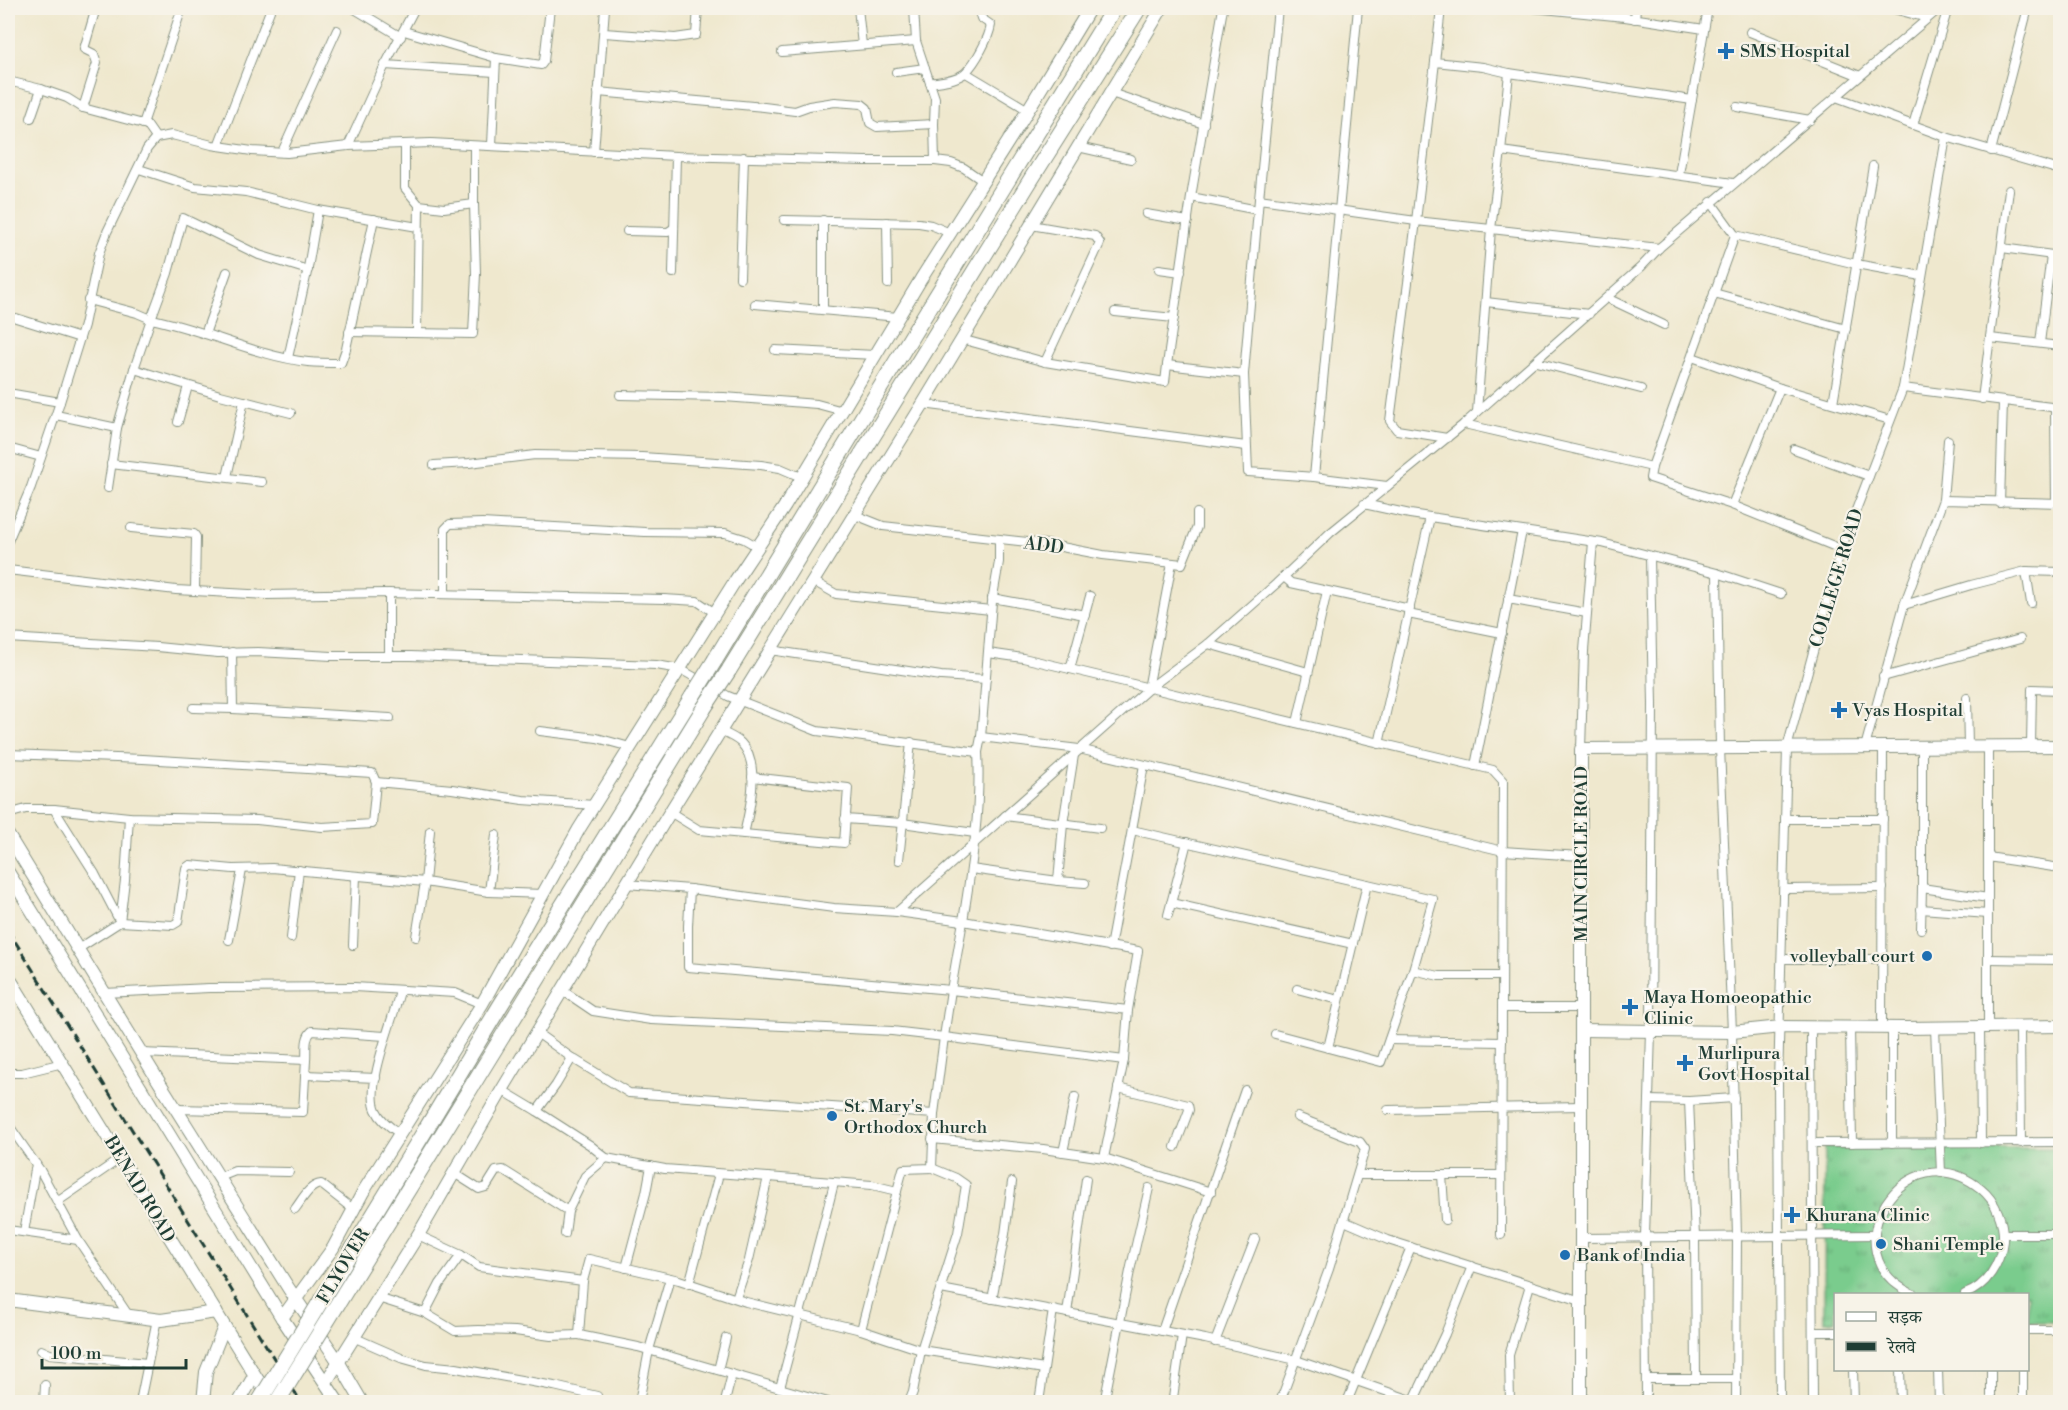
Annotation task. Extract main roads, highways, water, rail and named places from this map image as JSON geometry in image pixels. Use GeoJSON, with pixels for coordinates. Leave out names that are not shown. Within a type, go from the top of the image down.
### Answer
{"type":"FeatureCollection","features":[{"type":"Feature","properties":{"kind":"highway","name":"FLYOVER"},"geometry":{"type":"LineString","coordinates":[[259,1402],[1114,8]]}},
{"type":"Feature","properties":{"kind":"highway","name":"FLYOVER"},"geometry":{"type":"LineString","coordinates":[[277,1402],[704,708],[1139,8]]}},
{"type":"Feature","properties":{"kind":"main road"},"geometry":{"type":"LineString","coordinates":[[282,1318],[297,1301],[333,1248],[399,1133],[482,1004],[594,805],[843,411],[898,317],[1089,8]]}},
{"type":"Feature","properties":{"kind":"main road"},"geometry":{"type":"LineString","coordinates":[[326,1382],[418,1235],[626,884],[923,404],[1162,8]]}},
{"type":"Feature","properties":{"kind":"main road","name":"MAIN CIRCLE ROAD"},"geometry":{"type":"LineString","coordinates":[[1581,1402],[1581,749],[2061,746]]}},
{"type":"Feature","properties":{"kind":"main road"},"geometry":{"type":"LineString","coordinates":[[8,835],[176,1109],[362,1402]]}},
{"type":"Feature","properties":{"kind":"main road"},"geometry":{"type":"LineString","coordinates":[[8,872],[282,1318],[338,1402]]}},
{"type":"Feature","properties":{"kind":"main road","name":"BENAD ROAD"},"geometry":{"type":"LineString","coordinates":[[8,976],[271,1402]]}},
{"type":"Feature","properties":{"kind":"main road"},"geometry":{"type":"LineString","coordinates":[[1581,1030],[1732,1032],[1781,1027],[2061,1026]]}},
{"type":"Feature","properties":{"kind":"main road"},"geometry":{"type":"LineString","coordinates":[[8,1300],[157,1319],[216,1312]]}},
{"type":"Feature","properties":{"kind":"main road"},"geometry":{"type":"LineString","coordinates":[[215,1402],[203,1399],[207,1372],[224,1327]]}},
{"type":"Feature","properties":{"kind":"main road"},"geometry":{"type":"LineString","coordinates":[[239,1402],[254,1376]]}},
{"type":"Feature","properties":{"kind":"railway"},"geometry":{"type":"LineString","coordinates":[[8,930],[301,1402]]}},
{"type":"Feature","properties":{"kind":"place","name":"SMS Hospital"},"geometry":{"type":"Point","coordinates":[1726,51]}},
{"type":"Feature","properties":{"kind":"place","name":"Vyas Hospital"},"geometry":{"type":"Point","coordinates":[1839,710]}},
{"type":"Feature","properties":{"kind":"place","name":"volleyball court"},"geometry":{"type":"Point","coordinates":[1927,956]}},
{"type":"Feature","properties":{"kind":"place","name":"Maya Homoeopathic Clinic"},"geometry":{"type":"Point","coordinates":[1630,1007]}},
{"type":"Feature","properties":{"kind":"place","name":"Murlipura Govt Hospital"},"geometry":{"type":"Point","coordinates":[1685,1063]}},
{"type":"Feature","properties":{"kind":"place","name":"St. Mary's Orthodox Church"},"geometry":{"type":"Point","coordinates":[832,1116]}},
{"type":"Feature","properties":{"kind":"place","name":"Khurana Clinic"},"geometry":{"type":"Point","coordinates":[1792,1215]}},
{"type":"Feature","properties":{"kind":"place","name":"Shani Temple"},"geometry":{"type":"Point","coordinates":[1881,1244]}},
{"type":"Feature","properties":{"kind":"place","name":"Bank of India"},"geometry":{"type":"Point","coordinates":[1565,1255]}}]}
